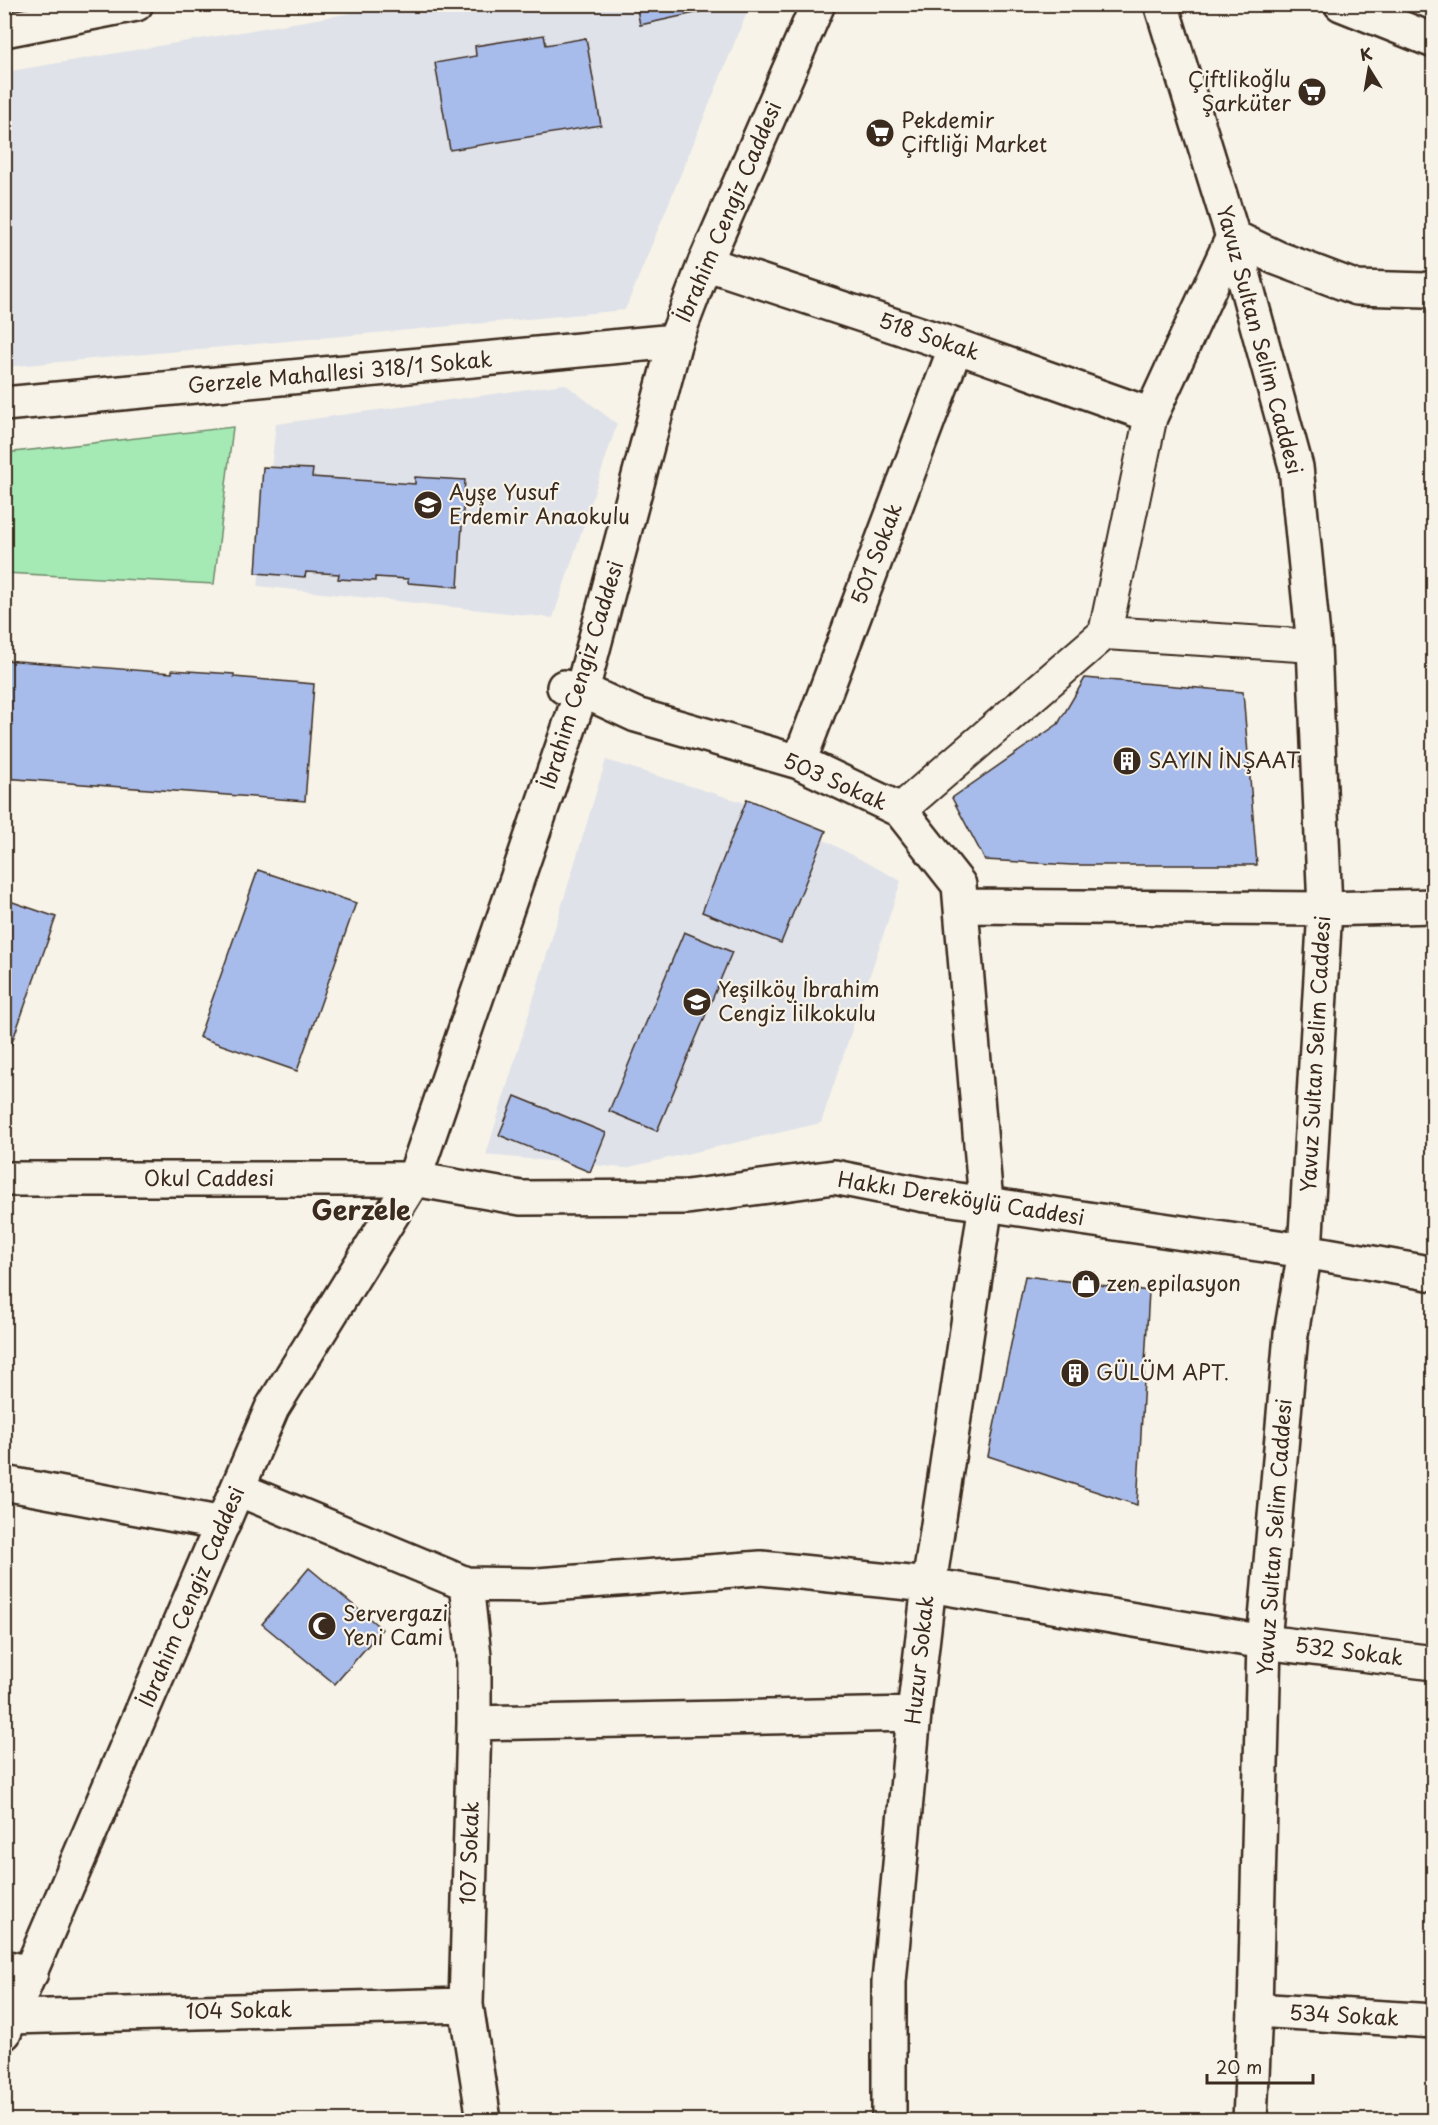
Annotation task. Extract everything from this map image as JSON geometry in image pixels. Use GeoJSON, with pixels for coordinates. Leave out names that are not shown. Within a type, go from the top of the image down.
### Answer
{"type":"FeatureCollection","features":[{"type":"Feature","properties":{"kind":"street"},"geometry":{"type":"LineString","coordinates":[[4,30],[136,4]]}},
{"type":"Feature","properties":{"kind":"street","name":"İbrahim Cengiz Caddesi"},"geometry":{"type":"LineString","coordinates":[[8,2025],[18,1970],[223,1524],[273,1408],[414,1179],[422,1102],[573,689],[665,342],[797,4]]}},
{"type":"Feature","properties":{"kind":"street","name":"İbrahim Cengiz Caddesi"},"geometry":{"type":"LineString","coordinates":[[665,342],[705,264],[818,4]]}},
{"type":"Feature","properties":{"kind":"street","name":"Yavuz Sultan Selim Caddesi"},"geometry":{"type":"LineString","coordinates":[[1161,4],[1233,237],[1296,467],[1314,646],[1325,909],[1305,1251],[1291,1334],[1264,1642],[1250,2121]]}},
{"type":"Feature","properties":{"kind":"street"},"geometry":{"type":"LineString","coordinates":[[1341,4],[1434,41]]}},
{"type":"Feature","properties":{"kind":"street"},"geometry":{"type":"LineString","coordinates":[[900,810],[1105,633],[1151,415],[1233,237],[1277,258],[1357,288],[1425,290],[1434,286]]}},
{"type":"Feature","properties":{"kind":"street","name":"518 Sokak"},"geometry":{"type":"LineString","coordinates":[[705,264],[956,346],[1151,415]]}},
{"type":"Feature","properties":{"kind":"street","name":"Gerzele Mahallesi 318/1 Sokak"},"geometry":{"type":"LineString","coordinates":[[4,404],[665,342]]}},
{"type":"Feature","properties":{"kind":"street","name":"501 Sokak"},"geometry":{"type":"LineString","coordinates":[[799,762],[956,346]]}},
{"type":"Feature","properties":{"kind":"street"},"geometry":{"type":"LineString","coordinates":[[1105,633],[1314,646]]}},
{"type":"Feature","properties":{"kind":"street","name":"503 Sokak"},"geometry":{"type":"LineString","coordinates":[[573,689],[636,715],[799,762],[900,810],[959,885],[986,1203]]}},
{"type":"Feature","properties":{"kind":"street"},"geometry":{"type":"LineString","coordinates":[[961,906],[1325,909],[1434,906]]}},
{"type":"Feature","properties":{"kind":"street","name":"Hakkı Dereköylü Caddesi"},"geometry":{"type":"LineString","coordinates":[[414,1179],[520,1198],[687,1197],[834,1177],[925,1195],[1305,1251],[1434,1274]]}},
{"type":"Feature","properties":{"kind":"street","name":"Okul Caddesi"},"geometry":{"type":"LineString","coordinates":[[4,1179],[414,1179]]}},
{"type":"Feature","properties":{"kind":"street","name":"Huzur Sokak"},"geometry":{"type":"LineString","coordinates":[[889,2121],[888,1982],[914,1714],[929,1585],[986,1203]]}},
{"type":"Feature","properties":{"kind":"street"},"geometry":{"type":"LineString","coordinates":[[4,1483],[223,1524]]}},
{"type":"Feature","properties":{"kind":"street"},"geometry":{"type":"LineString","coordinates":[[238,1489],[466,1584]]}},
{"type":"Feature","properties":{"kind":"street","name":"532 Sokak"},"geometry":{"type":"LineString","coordinates":[[466,1584],[538,1585],[761,1568],[929,1585],[1264,1642],[1434,1663]]}},
{"type":"Feature","properties":{"kind":"street","name":"107 Sokak"},"geometry":{"type":"LineString","coordinates":[[466,1584],[474,1656],[466,2005],[484,2121]]}},
{"type":"Feature","properties":{"kind":"street"},"geometry":{"type":"LineString","coordinates":[[474,1723],[914,1714]]}},
{"type":"Feature","properties":{"kind":"street","name":"104 Sokak"},"geometry":{"type":"LineString","coordinates":[[8,2025],[466,2005]]}},
{"type":"Feature","properties":{"kind":"street","name":"534 Sokak"},"geometry":{"type":"LineString","coordinates":[[1255,2010],[1434,2021]]}},
{"type":"Feature","properties":{"kind":"shaded area"},"geometry":{"type":"Polygon","coordinates":[[[399,5],[750,5],[625,310],[5,367],[5,72],[399,5]]]}},
{"type":"Feature","properties":{"kind":"shaded area","name":"Ayşe Yusuf Erdemir Anaokulu"},"geometry":{"type":"Polygon","coordinates":[[[565,384],[617,424],[553,618],[258,586],[276,424],[565,384]]]}},
{"type":"Feature","properties":{"kind":"shaded area","name":"Yeşilköy İbrahim Cengiz İilkokulu"},"geometry":{"type":"Polygon","coordinates":[[[606,760],[768,810],[901,881],[821,1123],[625,1168],[486,1155],[606,760]]]}},
{"type":"Feature","properties":{"kind":"green space"},"geometry":{"type":"Polygon","coordinates":[[[233,427],[214,584],[5,573],[5,453],[233,427]]]}},
{"type":"Feature","properties":{"kind":"building"},"geometry":{"type":"Polygon","coordinates":[[[636,4],[699,4],[700,12],[640,25],[636,4]]]}},
{"type":"Feature","properties":{"kind":"building"},"geometry":{"type":"Polygon","coordinates":[[[544,35],[546,45],[586,38],[601,125],[450,150],[435,63],[476,56],[475,46],[544,35]]]}},
{"type":"Feature","properties":{"kind":"building"},"geometry":{"type":"Polygon","coordinates":[[[263,467],[313,469],[312,477],[415,484],[415,477],[465,480],[458,587],[408,583],[408,579],[375,577],[375,581],[338,579],[339,574],[306,572],[305,577],[256,573],[263,467]]]}},
{"type":"Feature","properties":{"kind":"building"},"geometry":{"type":"Polygon","coordinates":[[[4,660],[172,673],[172,670],[234,674],[234,677],[314,684],[305,801],[4,778],[4,660]]]}},
{"type":"Feature","properties":{"kind":"building","name":"SAYIN İNŞAAT"},"geometry":{"type":"Polygon","coordinates":[[[1085,678],[1243,692],[1257,865],[1072,865],[985,860],[952,798],[1058,724],[1085,678]]]}},
{"type":"Feature","properties":{"kind":"building"},"geometry":{"type":"Polygon","coordinates":[[[747,799],[826,831],[781,943],[702,912],[747,799]]]}},
{"type":"Feature","properties":{"kind":"building"},"geometry":{"type":"Polygon","coordinates":[[[258,870],[356,903],[297,1071],[199,1037],[258,870]]]}},
{"type":"Feature","properties":{"kind":"building"},"geometry":{"type":"Polygon","coordinates":[[[4,899],[56,917],[4,1065],[4,899]]]}},
{"type":"Feature","properties":{"kind":"building"},"geometry":{"type":"Polygon","coordinates":[[[684,932],[732,952],[657,1131],[609,1111],[684,932]]]}},
{"type":"Feature","properties":{"kind":"building"},"geometry":{"type":"Polygon","coordinates":[[[515,1096],[606,1133],[590,1172],[499,1135],[515,1096]]]}},
{"type":"Feature","properties":{"kind":"building","name":"GÜLÜM APT."},"geometry":{"type":"Polygon","coordinates":[[[1025,1276],[1149,1291],[1137,1505],[988,1456],[1025,1276]]]}},
{"type":"Feature","properties":{"kind":"building","name":"Servergazi Yeni Cami"},"geometry":{"type":"Polygon","coordinates":[[[309,1568],[382,1629],[335,1684],[262,1624],[309,1568]]]}},
{"type":"Feature","properties":{"kind":"place","name":"Çiftlikoğlu Şarküter"},"geometry":{"type":"Point","coordinates":[1312,92]}},
{"type":"Feature","properties":{"kind":"place","name":"Pekdemir Çiftliği Market"},"geometry":{"type":"Point","coordinates":[880,133]}},
{"type":"Feature","properties":{"kind":"place","name":"Ayşe Yusuf Erdemir Anaokulu"},"geometry":{"type":"Point","coordinates":[428,505]}},
{"type":"Feature","properties":{"kind":"place","name":"SAYIN İNŞAAT"},"geometry":{"type":"Point","coordinates":[1127,761]}},
{"type":"Feature","properties":{"kind":"place","name":"Yeşilköy İbrahim Cengiz İilkokulu"},"geometry":{"type":"Point","coordinates":[697,1002]}},
{"type":"Feature","properties":{"kind":"place","name":"zen epilasyon"},"geometry":{"type":"Point","coordinates":[1086,1284]}},
{"type":"Feature","properties":{"kind":"place","name":"GÜLÜM APT."},"geometry":{"type":"Point","coordinates":[1075,1373]}},
{"type":"Feature","properties":{"kind":"place","name":"Servergazi Yeni Cami"},"geometry":{"type":"Point","coordinates":[322,1626]}},
{"type":"Feature","properties":{"kind":"district","name":"Gerzele"},"geometry":{"type":"Point","coordinates":[361,1211]}}]}
